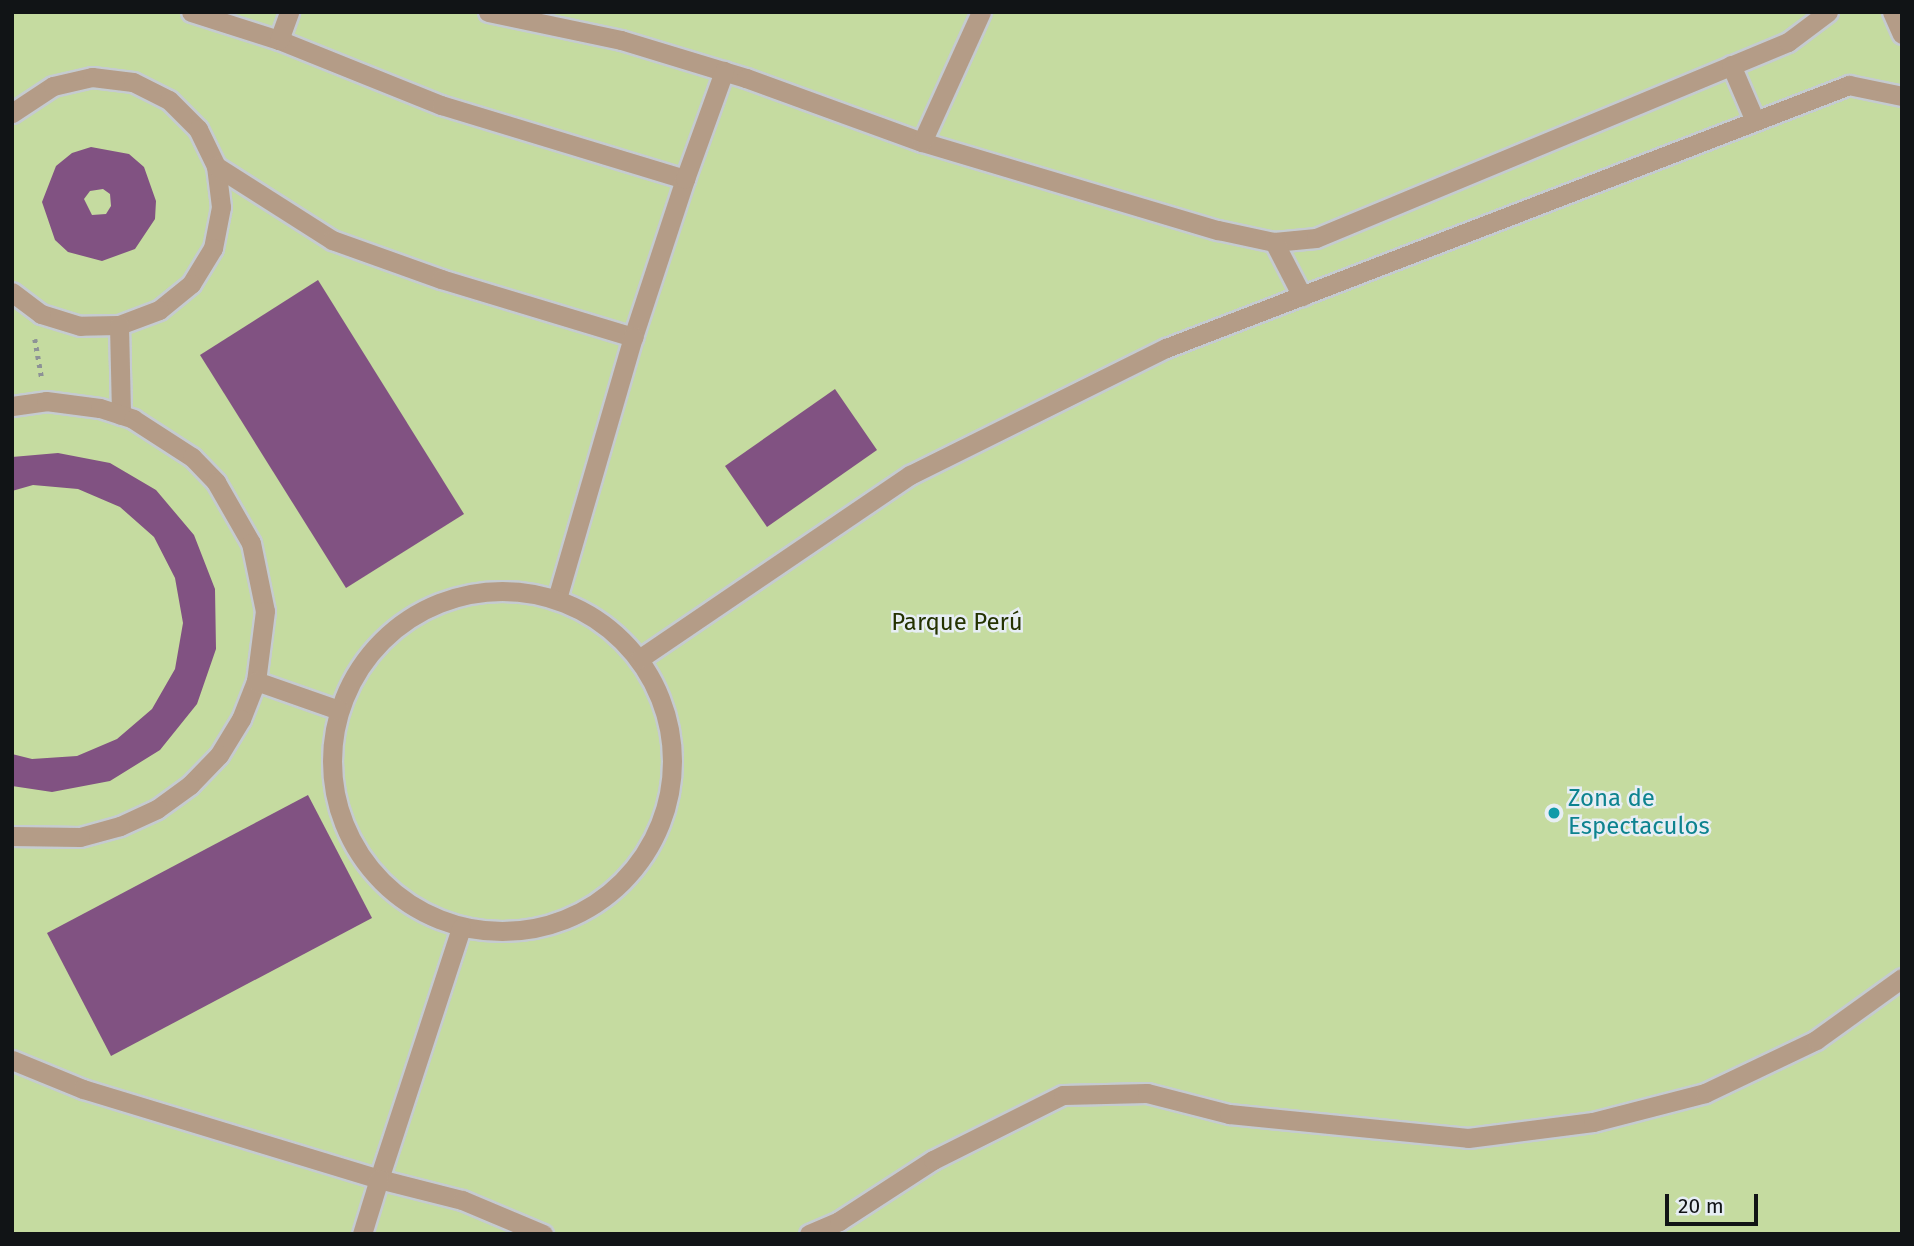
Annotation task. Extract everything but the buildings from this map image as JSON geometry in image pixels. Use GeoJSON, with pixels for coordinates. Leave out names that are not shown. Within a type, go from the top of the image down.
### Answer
{"type":"FeatureCollection","features":[{"type":"Feature","properties":{"kind":"lane"},"geometry":{"type":"LineString","coordinates":[[191,12],[279,40],[441,105],[685,179]]}},
{"type":"Feature","properties":{"kind":"lane"},"geometry":{"type":"LineString","coordinates":[[279,40],[289,12]]}},
{"type":"Feature","properties":{"kind":"lane"},"geometry":{"type":"LineString","coordinates":[[488,12],[621,40],[724,71],[922,142],[1218,230],[1274,242],[1316,238],[1788,42],[1828,12]]}},
{"type":"Feature","properties":{"kind":"lane"},"geometry":{"type":"LineString","coordinates":[[922,142],[981,12]]}},
{"type":"Feature","properties":{"kind":"lane"},"geometry":{"type":"LineString","coordinates":[[1892,12],[1902,34]]}},
{"type":"Feature","properties":{"kind":"lane"},"geometry":{"type":"LineString","coordinates":[[1731,65],[1755,121]]}},
{"type":"Feature","properties":{"kind":"lane"},"geometry":{"type":"LineString","coordinates":[[557,598],[633,337],[724,71]]}},
{"type":"Feature","properties":{"kind":"lane"},"geometry":{"type":"LineString","coordinates":[[12,113],[52,86],[92,77],[132,82],[169,100],[198,129],[216,166],[221,207],[213,248],[191,284],[159,310],[119,325],[80,326],[41,314],[20,298]]}},
{"type":"Feature","properties":{"kind":"lane"},"geometry":{"type":"LineString","coordinates":[[639,659],[910,475],[1166,348],[1849,85],[1902,96]]}},
{"type":"Feature","properties":{"kind":"lane"},"geometry":{"type":"LineString","coordinates":[[216,166],[332,240],[441,279],[633,337]]}},
{"type":"Feature","properties":{"kind":"lane"},"geometry":{"type":"LineString","coordinates":[[1274,242],[1302,296]]}},
{"type":"Feature","properties":{"kind":"lane"},"geometry":{"type":"LineString","coordinates":[[119,325],[121,415]]}},
{"type":"Feature","properties":{"kind":"lane"},"geometry":{"type":"LineString","coordinates":[[12,406],[46,401],[121,415],[164,436],[192,457],[236,511],[251,543],[263,600],[263,647],[256,681],[241,719],[219,755],[190,785],[157,809],[120,827],[80,837],[12,836]]}},
{"type":"Feature","properties":{"kind":"lane"},"geometry":{"type":"LineString","coordinates":[[506,590],[557,598],[599,619],[639,659],[656,687],[670,727],[673,771],[665,813],[647,852],[620,885],[586,911],[546,927],[503,933],[461,928],[418,911],[381,883],[353,846],[336,802],[331,756],[339,710],[355,675],[378,643],[408,618],[443,600],[506,590]]}},
{"type":"Feature","properties":{"kind":"lane"},"geometry":{"type":"LineString","coordinates":[[256,681],[339,710]]}},
{"type":"Feature","properties":{"kind":"lane"},"geometry":{"type":"LineString","coordinates":[[362,1234],[461,928]]}},
{"type":"Feature","properties":{"kind":"lane"},"geometry":{"type":"LineString","coordinates":[[809,1234],[839,1221],[933,1160],[1063,1095],[1147,1093],[1229,1114],[1468,1138],[1593,1122],[1705,1093],[1816,1040],[1902,978]]}},
{"type":"Feature","properties":{"kind":"lane"},"geometry":{"type":"LineString","coordinates":[[12,1060],[83,1088],[379,1179],[462,1200],[543,1234]]}},
{"type":"Feature","properties":{"kind":"path"},"geometry":{"type":"LineString","coordinates":[[20,298],[46,401]]}},
{"type":"Feature","properties":{"kind":"green space","name":"Parque Perú"},"geometry":{"type":"Polygon","coordinates":[[[12,12],[1902,12],[1902,1234],[12,1234],[12,12]]]}},
{"type":"Feature","properties":{"kind":"place","name":"Zona de Espectaculos"},"geometry":{"type":"Point","coordinates":[1554,813]}}]}
